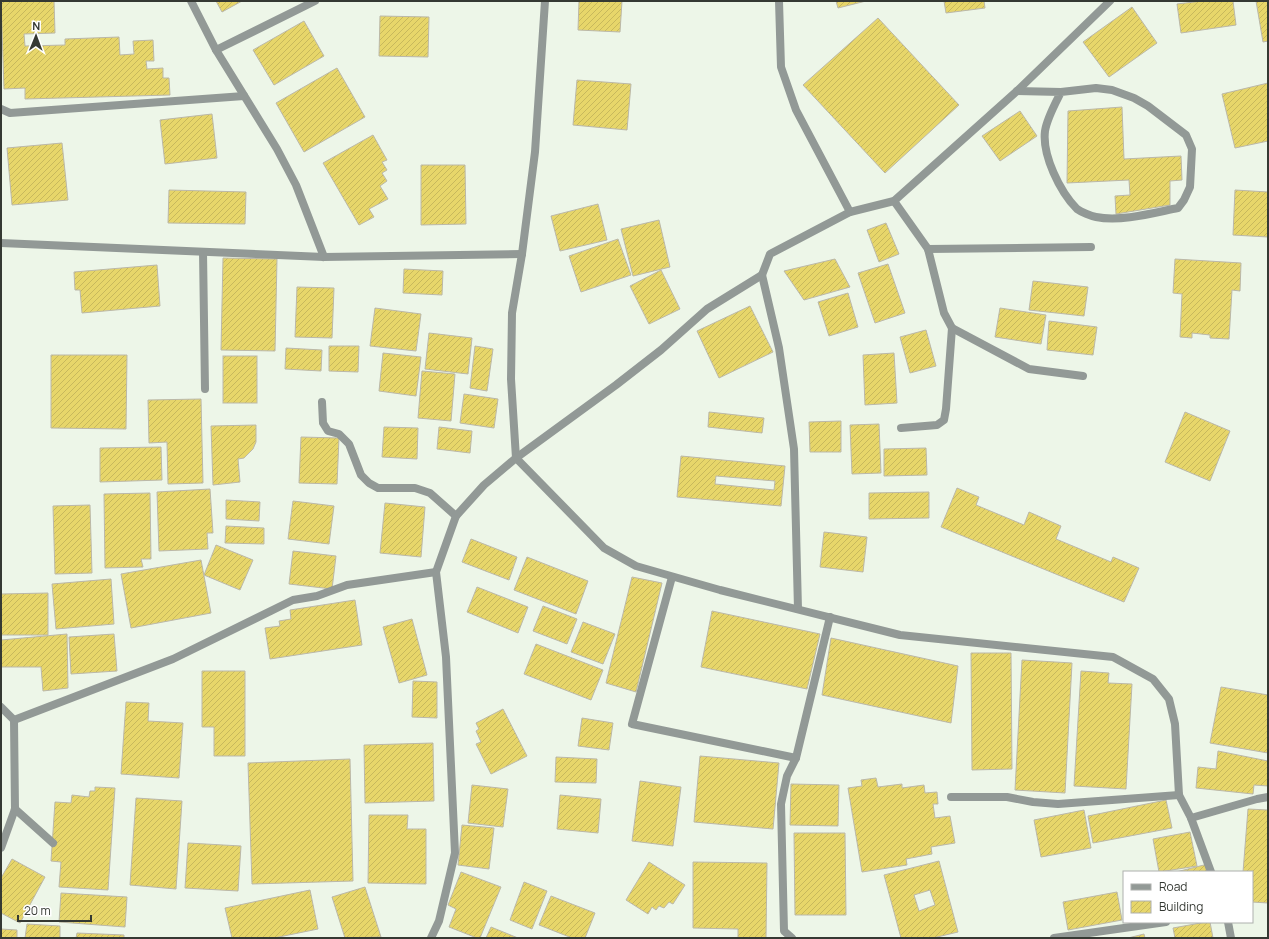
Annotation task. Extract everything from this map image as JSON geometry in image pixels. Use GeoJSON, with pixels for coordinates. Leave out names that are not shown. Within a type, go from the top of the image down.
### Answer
{"type":"FeatureCollection","features":[{"type":"Feature","properties":{"kind":"street"},"geometry":{"type":"LineString","coordinates":[[191,1],[216,50],[277,149],[296,185],[324,257]]}},
{"type":"Feature","properties":{"kind":"street"},"geometry":{"type":"LineString","coordinates":[[216,50],[315,1]]}},
{"type":"Feature","properties":{"kind":"street"},"geometry":{"type":"LineString","coordinates":[[545,1],[535,152],[512,320],[511,379],[516,458],[604,548],[636,566],[672,577],[900,635],[1113,657],[1153,679],[1169,699],[1175,724],[1179,795],[1191,818],[1211,871]]}},
{"type":"Feature","properties":{"kind":"street"},"geometry":{"type":"LineString","coordinates":[[779,1],[782,67],[796,110],[850,212]]}},
{"type":"Feature","properties":{"kind":"street"},"geometry":{"type":"LineString","coordinates":[[798,609],[794,449],[779,348],[762,275],[770,254],[850,212],[894,201],[1017,91],[1110,1]]}},
{"type":"Feature","properties":{"kind":"street"},"geometry":{"type":"LineString","coordinates":[[1017,91],[1061,92],[1096,88],[1112,90],[1134,98],[1148,106],[1186,135],[1192,149],[1190,187],[1184,200],[1178,208],[1113,219],[1095,217],[1078,210],[1064,194],[1045,148],[1045,131],[1052,109],[1061,92]]}},
{"type":"Feature","properties":{"kind":"street"},"geometry":{"type":"LineString","coordinates":[[1,109],[10,113],[244,96]]}},
{"type":"Feature","properties":{"kind":"street"},"geometry":{"type":"LineString","coordinates":[[894,201],[928,249],[944,313],[952,328],[944,420],[937,425],[901,428]]}},
{"type":"Feature","properties":{"kind":"street"},"geometry":{"type":"LineString","coordinates":[[1,243],[324,257],[522,254]]}},
{"type":"Feature","properties":{"kind":"street"},"geometry":{"type":"LineString","coordinates":[[928,249],[1092,247]]}},
{"type":"Feature","properties":{"kind":"street"},"geometry":{"type":"LineString","coordinates":[[203,252],[205,389]]}},
{"type":"Feature","properties":{"kind":"street"},"geometry":{"type":"LineString","coordinates":[[431,938],[439,921],[455,853],[446,657],[436,572],[456,516],[484,485],[516,458],[616,385],[660,350],[707,309],[762,275]]}},
{"type":"Feature","properties":{"kind":"street"},"geometry":{"type":"LineString","coordinates":[[952,328],[1029,369],[1084,376]]}},
{"type":"Feature","properties":{"kind":"street"},"geometry":{"type":"LineString","coordinates":[[322,402],[323,423],[328,431],[339,434],[349,444],[361,475],[369,483],[378,488],[414,488],[430,493],[456,516]]}},
{"type":"Feature","properties":{"kind":"street"},"geometry":{"type":"LineString","coordinates":[[14,720],[173,658],[293,600],[317,596],[347,585],[436,572]]}},
{"type":"Feature","properties":{"kind":"street"},"geometry":{"type":"LineString","coordinates":[[672,577],[632,724],[796,758]]}},
{"type":"Feature","properties":{"kind":"street"},"geometry":{"type":"LineString","coordinates":[[792,938],[784,931],[781,804],[787,776],[796,758],[830,617]]}},
{"type":"Feature","properties":{"kind":"street"},"geometry":{"type":"LineString","coordinates":[[1,707],[14,720],[15,809],[1,848]]}},
{"type":"Feature","properties":{"kind":"street"},"geometry":{"type":"LineString","coordinates":[[951,797],[1007,797],[1033,802],[1058,804],[1179,795]]}},
{"type":"Feature","properties":{"kind":"street"},"geometry":{"type":"LineString","coordinates":[[1191,818],[1268,797]]}},
{"type":"Feature","properties":{"kind":"street"},"geometry":{"type":"LineString","coordinates":[[15,809],[53,843]]}},
{"type":"Feature","properties":{"kind":"street"},"geometry":{"type":"LineString","coordinates":[[1054,938],[1159,923]]}},
{"type":"Feature","properties":{"kind":"street"},"geometry":{"type":"LineString","coordinates":[[1228,923],[1230,938]]}},
{"type":"Feature","properties":{"kind":"building"},"geometry":{"type":"Polygon","coordinates":[[[1,1],[54,1],[55,33],[24,34],[25,46],[65,45],[65,39],[119,37],[120,55],[134,54],[133,41],[153,40],[154,61],[146,61],[147,69],[163,68],[163,78],[169,78],[170,95],[25,99],[25,88],[4,89],[1,1]]]}},
{"type":"Feature","properties":{"kind":"building"},"geometry":{"type":"Polygon","coordinates":[[[216,1],[242,1],[222,12],[216,1]]]}},
{"type":"Feature","properties":{"kind":"building"},"geometry":{"type":"Polygon","coordinates":[[[579,1],[622,1],[620,32],[578,30],[579,1]]]}},
{"type":"Feature","properties":{"kind":"building"},"geometry":{"type":"Polygon","coordinates":[[[836,1],[866,1],[838,8],[836,1]]]}},
{"type":"Feature","properties":{"kind":"building"},"geometry":{"type":"Polygon","coordinates":[[[944,1],[984,1],[985,8],[946,13],[944,1]]]}},
{"type":"Feature","properties":{"kind":"building"},"geometry":{"type":"Polygon","coordinates":[[[1202,1],[1233,1],[1236,25],[1181,33],[1177,4],[1202,1]]]}},
{"type":"Feature","properties":{"kind":"building"},"geometry":{"type":"Polygon","coordinates":[[[1256,1],[1268,1],[1268,41],[1263,42],[1256,1]]]}},
{"type":"Feature","properties":{"kind":"building"},"geometry":{"type":"Polygon","coordinates":[[[1132,7],[1157,43],[1109,77],[1083,42],[1132,7]]]}},
{"type":"Feature","properties":{"kind":"building"},"geometry":{"type":"Polygon","coordinates":[[[380,16],[429,17],[428,57],[379,56],[380,16]]]}},
{"type":"Feature","properties":{"kind":"building"},"geometry":{"type":"Polygon","coordinates":[[[878,18],[959,105],[885,173],[803,85],[878,18]]]}},
{"type":"Feature","properties":{"kind":"building"},"geometry":{"type":"Polygon","coordinates":[[[304,21],[324,56],[274,85],[253,50],[304,21]]]}},
{"type":"Feature","properties":{"kind":"building"},"geometry":{"type":"Polygon","coordinates":[[[337,68],[365,117],[304,152],[276,103],[337,68]]]}},
{"type":"Feature","properties":{"kind":"building"},"geometry":{"type":"Polygon","coordinates":[[[577,80],[631,84],[627,130],[573,125],[577,80]]]}},
{"type":"Feature","properties":{"kind":"building"},"geometry":{"type":"Polygon","coordinates":[[[1268,83],[1268,141],[1235,148],[1222,94],[1268,83]]]}},
{"type":"Feature","properties":{"kind":"building"},"geometry":{"type":"Polygon","coordinates":[[[1122,107],[1124,159],[1181,156],[1182,180],[1170,181],[1170,205],[1116,214],[1115,196],[1130,195],[1129,180],[1067,183],[1068,111],[1122,107]]]}},
{"type":"Feature","properties":{"kind":"building"},"geometry":{"type":"Polygon","coordinates":[[[1020,111],[1037,136],[1000,161],[982,136],[1020,111]]]}},
{"type":"Feature","properties":{"kind":"building"},"geometry":{"type":"Polygon","coordinates":[[[212,114],[217,158],[165,164],[160,120],[212,114]]]}},
{"type":"Feature","properties":{"kind":"building"},"geometry":{"type":"Polygon","coordinates":[[[373,135],[387,160],[382,162],[387,170],[382,173],[387,181],[380,186],[388,199],[369,209],[374,217],[359,225],[323,163],[373,135]]]}},
{"type":"Feature","properties":{"kind":"building"},"geometry":{"type":"Polygon","coordinates":[[[62,143],[68,200],[12,205],[7,148],[62,143]]]}},
{"type":"Feature","properties":{"kind":"building"},"geometry":{"type":"Polygon","coordinates":[[[421,165],[465,165],[466,224],[421,225],[421,165]]]}},
{"type":"Feature","properties":{"kind":"building"},"geometry":{"type":"Polygon","coordinates":[[[169,190],[246,192],[245,224],[168,223],[169,190]]]}},
{"type":"Feature","properties":{"kind":"building"},"geometry":{"type":"Polygon","coordinates":[[[1235,190],[1268,192],[1268,237],[1233,235],[1235,190]]]}},
{"type":"Feature","properties":{"kind":"building"},"geometry":{"type":"Polygon","coordinates":[[[598,204],[607,240],[560,251],[551,216],[598,204]]]}},
{"type":"Feature","properties":{"kind":"building"},"geometry":{"type":"Polygon","coordinates":[[[659,220],[670,267],[633,276],[621,229],[659,220]]]}},
{"type":"Feature","properties":{"kind":"building"},"geometry":{"type":"Polygon","coordinates":[[[886,223],[899,254],[879,262],[867,230],[886,223]]]}},
{"type":"Feature","properties":{"kind":"building"},"geometry":{"type":"Polygon","coordinates":[[[618,239],[631,275],[581,292],[569,256],[618,239]]]}},
{"type":"Feature","properties":{"kind":"building"},"geometry":{"type":"Polygon","coordinates":[[[223,258],[277,259],[275,351],[221,350],[223,258]]]}},
{"type":"Feature","properties":{"kind":"building"},"geometry":{"type":"Polygon","coordinates":[[[835,259],[850,287],[804,300],[784,271],[835,259]]]}},
{"type":"Feature","properties":{"kind":"building"},"geometry":{"type":"Polygon","coordinates":[[[1175,259],[1241,263],[1240,291],[1232,290],[1229,339],[1210,338],[1210,335],[1192,333],[1192,338],[1180,337],[1182,294],[1173,293],[1175,259]]]}},
{"type":"Feature","properties":{"kind":"building"},"geometry":{"type":"Polygon","coordinates":[[[888,264],[905,313],[875,323],[858,273],[888,264]]]}},
{"type":"Feature","properties":{"kind":"building"},"geometry":{"type":"Polygon","coordinates":[[[157,265],[160,306],[82,313],[80,290],[75,290],[74,272],[157,265]]]}},
{"type":"Feature","properties":{"kind":"building"},"geometry":{"type":"Polygon","coordinates":[[[404,269],[443,271],[442,295],[403,293],[404,269]]]}},
{"type":"Feature","properties":{"kind":"building"},"geometry":{"type":"Polygon","coordinates":[[[661,270],[680,309],[649,324],[630,286],[661,270]]]}},
{"type":"Feature","properties":{"kind":"building"},"geometry":{"type":"Polygon","coordinates":[[[1033,281],[1088,287],[1084,316],[1029,310],[1033,281]]]}},
{"type":"Feature","properties":{"kind":"building"},"geometry":{"type":"Polygon","coordinates":[[[297,287],[334,288],[332,338],[295,337],[297,287]]]}},
{"type":"Feature","properties":{"kind":"building"},"geometry":{"type":"Polygon","coordinates":[[[848,293],[858,327],[829,336],[818,302],[848,293]]]}},
{"type":"Feature","properties":{"kind":"building"},"geometry":{"type":"Polygon","coordinates":[[[750,306],[773,352],[719,378],[697,331],[750,306]]]}},
{"type":"Feature","properties":{"kind":"building"},"geometry":{"type":"Polygon","coordinates":[[[375,308],[421,314],[416,351],[370,346],[375,308]]]}},
{"type":"Feature","properties":{"kind":"building"},"geometry":{"type":"Polygon","coordinates":[[[1000,308],[1046,315],[1041,344],[995,337],[1000,308]]]}},
{"type":"Feature","properties":{"kind":"building"},"geometry":{"type":"Polygon","coordinates":[[[1049,321],[1097,327],[1093,355],[1047,350],[1049,321]]]}},
{"type":"Feature","properties":{"kind":"building"},"geometry":{"type":"Polygon","coordinates":[[[926,330],[936,366],[910,373],[900,337],[926,330]]]}},
{"type":"Feature","properties":{"kind":"building"},"geometry":{"type":"Polygon","coordinates":[[[429,333],[472,338],[468,374],[425,369],[429,333]]]}},
{"type":"Feature","properties":{"kind":"building"},"geometry":{"type":"Polygon","coordinates":[[[329,346],[359,346],[358,372],[329,371],[329,346]]]}},
{"type":"Feature","properties":{"kind":"building"},"geometry":{"type":"Polygon","coordinates":[[[475,346],[493,349],[487,391],[470,388],[475,346]]]}},
{"type":"Feature","properties":{"kind":"building"},"geometry":{"type":"Polygon","coordinates":[[[286,348],[322,350],[321,371],[285,369],[286,348]]]}},
{"type":"Feature","properties":{"kind":"building"},"geometry":{"type":"Polygon","coordinates":[[[383,353],[421,357],[416,396],[379,391],[383,353]]]}},
{"type":"Feature","properties":{"kind":"building"},"geometry":{"type":"Polygon","coordinates":[[[894,353],[897,403],[865,405],[863,355],[894,353]]]}},
{"type":"Feature","properties":{"kind":"building"},"geometry":{"type":"Polygon","coordinates":[[[51,355],[127,355],[126,429],[51,428],[51,355]]]}},
{"type":"Feature","properties":{"kind":"building"},"geometry":{"type":"Polygon","coordinates":[[[223,356],[257,356],[257,403],[223,403],[223,356]]]}},
{"type":"Feature","properties":{"kind":"building"},"geometry":{"type":"Polygon","coordinates":[[[422,371],[455,374],[451,421],[418,418],[422,371]]]}},
{"type":"Feature","properties":{"kind":"building"},"geometry":{"type":"Polygon","coordinates":[[[464,394],[498,399],[494,428],[460,423],[464,394]]]}},
{"type":"Feature","properties":{"kind":"building"},"geometry":{"type":"Polygon","coordinates":[[[201,399],[203,483],[168,484],[167,442],[149,443],[148,400],[201,399]]]}},
{"type":"Feature","properties":{"kind":"building"},"geometry":{"type":"Polygon","coordinates":[[[709,412],[764,418],[762,433],[708,427],[709,412]]]}},
{"type":"Feature","properties":{"kind":"building"},"geometry":{"type":"Polygon","coordinates":[[[1185,412],[1230,431],[1210,481],[1165,462],[1185,412]]]}},
{"type":"Feature","properties":{"kind":"building"},"geometry":{"type":"Polygon","coordinates":[[[841,421],[841,452],[810,452],[809,422],[841,421]]]}},
{"type":"Feature","properties":{"kind":"building"},"geometry":{"type":"Polygon","coordinates":[[[879,424],[881,473],[852,474],[850,425],[879,424]]]}},
{"type":"Feature","properties":{"kind":"building"},"geometry":{"type":"Polygon","coordinates":[[[256,425],[256,442],[253,449],[244,458],[238,459],[240,482],[213,485],[211,426],[256,425]]]}},
{"type":"Feature","properties":{"kind":"building"},"geometry":{"type":"Polygon","coordinates":[[[384,427],[418,428],[417,459],[382,457],[384,427]]]}},
{"type":"Feature","properties":{"kind":"building"},"geometry":{"type":"Polygon","coordinates":[[[439,427],[472,431],[470,453],[437,449],[439,427]]]}},
{"type":"Feature","properties":{"kind":"building"},"geometry":{"type":"Polygon","coordinates":[[[301,437],[339,438],[337,484],[299,483],[301,437]]]}},
{"type":"Feature","properties":{"kind":"building"},"geometry":{"type":"Polygon","coordinates":[[[161,447],[162,480],[100,482],[100,448],[161,447]]]}},
{"type":"Feature","properties":{"kind":"building"},"geometry":{"type":"Polygon","coordinates":[[[926,448],[927,475],[884,476],[884,449],[926,448]]]}},
{"type":"Feature","properties":{"kind":"building"},"geometry":{"type":"Polygon","coordinates":[[[681,456],[785,466],[781,506],[677,497],[681,456]],[[716,476],[715,484],[774,490],[775,481],[716,476]]]}},
{"type":"Feature","properties":{"kind":"building"},"geometry":{"type":"Polygon","coordinates":[[[957,488],[979,497],[976,505],[1024,525],[1029,512],[1061,526],[1056,539],[1111,562],[1113,557],[1139,568],[1124,602],[941,527],[957,488]]]}},
{"type":"Feature","properties":{"kind":"building"},"geometry":{"type":"Polygon","coordinates":[[[210,489],[213,533],[207,533],[208,549],[159,551],[157,492],[210,489]]]}},
{"type":"Feature","properties":{"kind":"building"},"geometry":{"type":"Polygon","coordinates":[[[929,492],[929,518],[869,519],[869,493],[929,492]]]}},
{"type":"Feature","properties":{"kind":"building"},"geometry":{"type":"Polygon","coordinates":[[[150,493],[151,559],[141,559],[143,567],[105,568],[104,494],[150,493]]]}},
{"type":"Feature","properties":{"kind":"building"},"geometry":{"type":"Polygon","coordinates":[[[226,500],[260,502],[259,521],[226,519],[226,500]]]}},
{"type":"Feature","properties":{"kind":"building"},"geometry":{"type":"Polygon","coordinates":[[[293,501],[334,506],[329,544],[288,539],[293,501]]]}},
{"type":"Feature","properties":{"kind":"building"},"geometry":{"type":"Polygon","coordinates":[[[385,503],[425,507],[421,557],[380,553],[385,503]]]}},
{"type":"Feature","properties":{"kind":"building"},"geometry":{"type":"Polygon","coordinates":[[[90,505],[92,573],[55,574],[53,506],[90,505]]]}},
{"type":"Feature","properties":{"kind":"building"},"geometry":{"type":"Polygon","coordinates":[[[226,526],[264,528],[264,544],[225,543],[226,526]]]}},
{"type":"Feature","properties":{"kind":"building"},"geometry":{"type":"Polygon","coordinates":[[[824,532],[867,537],[863,572],[820,567],[824,532]]]}},
{"type":"Feature","properties":{"kind":"building"},"geometry":{"type":"Polygon","coordinates":[[[471,539],[517,557],[509,580],[462,562],[471,539]]]}},
{"type":"Feature","properties":{"kind":"building"},"geometry":{"type":"Polygon","coordinates":[[[216,545],[253,560],[240,590],[204,575],[216,545]]]}},
{"type":"Feature","properties":{"kind":"building"},"geometry":{"type":"Polygon","coordinates":[[[293,551],[336,556],[332,589],[289,584],[293,551]]]}},
{"type":"Feature","properties":{"kind":"building"},"geometry":{"type":"Polygon","coordinates":[[[527,557],[588,581],[576,614],[514,590],[527,557]]]}},
{"type":"Feature","properties":{"kind":"building"},"geometry":{"type":"Polygon","coordinates":[[[201,560],[211,613],[131,628],[121,574],[201,560]]]}},
{"type":"Feature","properties":{"kind":"building"},"geometry":{"type":"Polygon","coordinates":[[[632,577],[662,583],[636,692],[606,683],[632,577]]]}},
{"type":"Feature","properties":{"kind":"building"},"geometry":{"type":"Polygon","coordinates":[[[111,579],[114,624],[56,629],[52,584],[111,579]]]}},
{"type":"Feature","properties":{"kind":"building"},"geometry":{"type":"Polygon","coordinates":[[[477,587],[528,607],[518,633],[467,612],[477,587]]]}},
{"type":"Feature","properties":{"kind":"building"},"geometry":{"type":"Polygon","coordinates":[[[48,593],[48,635],[1,635],[1,594],[48,593]]]}},
{"type":"Feature","properties":{"kind":"building"},"geometry":{"type":"Polygon","coordinates":[[[355,600],[362,645],[270,659],[265,628],[280,626],[279,621],[291,619],[290,610],[355,600]]]}},
{"type":"Feature","properties":{"kind":"building"},"geometry":{"type":"Polygon","coordinates":[[[543,606],[577,619],[567,644],[533,631],[543,606]]]}},
{"type":"Feature","properties":{"kind":"building"},"geometry":{"type":"Polygon","coordinates":[[[712,611],[820,634],[807,689],[701,667],[712,611]]]}},
{"type":"Feature","properties":{"kind":"building"},"geometry":{"type":"Polygon","coordinates":[[[412,619],[427,675],[399,683],[383,627],[412,619]]]}},
{"type":"Feature","properties":{"kind":"building"},"geometry":{"type":"Polygon","coordinates":[[[583,622],[615,634],[603,664],[571,652],[583,622]]]}},
{"type":"Feature","properties":{"kind":"building"},"geometry":{"type":"Polygon","coordinates":[[[67,634],[68,688],[43,691],[41,667],[1,667],[1,640],[67,634]]]}},
{"type":"Feature","properties":{"kind":"building"},"geometry":{"type":"Polygon","coordinates":[[[114,634],[117,671],[71,674],[69,637],[114,634]]]}},
{"type":"Feature","properties":{"kind":"building"},"geometry":{"type":"Polygon","coordinates":[[[831,638],[958,666],[951,723],[822,695],[831,638]]]}},
{"type":"Feature","properties":{"kind":"building"},"geometry":{"type":"Polygon","coordinates":[[[536,644],[603,670],[591,700],[524,674],[536,644]]]}},
{"type":"Feature","properties":{"kind":"building"},"geometry":{"type":"Polygon","coordinates":[[[971,653],[1011,653],[1012,769],[972,770],[971,653]]]}},
{"type":"Feature","properties":{"kind":"building"},"geometry":{"type":"Polygon","coordinates":[[[1022,660],[1072,663],[1065,793],[1015,790],[1022,660]]]}},
{"type":"Feature","properties":{"kind":"building"},"geometry":{"type":"Polygon","coordinates":[[[202,671],[245,671],[245,756],[214,756],[214,727],[202,727],[202,671]]]}},
{"type":"Feature","properties":{"kind":"building"},"geometry":{"type":"Polygon","coordinates":[[[1081,671],[1109,673],[1108,683],[1132,684],[1126,789],[1074,786],[1081,671]]]}},
{"type":"Feature","properties":{"kind":"building"},"geometry":{"type":"Polygon","coordinates":[[[413,681],[437,682],[437,718],[412,717],[413,681]]]}},
{"type":"Feature","properties":{"kind":"building"},"geometry":{"type":"Polygon","coordinates":[[[1221,687],[1268,695],[1268,753],[1210,743],[1221,687]]]}},
{"type":"Feature","properties":{"kind":"building"},"geometry":{"type":"Polygon","coordinates":[[[126,702],[149,703],[148,721],[183,723],[179,778],[121,774],[126,702]]]}},
{"type":"Feature","properties":{"kind":"building"},"geometry":{"type":"Polygon","coordinates":[[[503,709],[527,756],[491,774],[476,744],[481,742],[476,731],[479,729],[476,723],[503,709]]]}},
{"type":"Feature","properties":{"kind":"building"},"geometry":{"type":"Polygon","coordinates":[[[582,718],[613,723],[609,750],[578,746],[582,718]]]}},
{"type":"Feature","properties":{"kind":"building"},"geometry":{"type":"Polygon","coordinates":[[[433,743],[434,801],[365,803],[364,745],[433,743]]]}},
{"type":"Feature","properties":{"kind":"building"},"geometry":{"type":"Polygon","coordinates":[[[1218,751],[1268,761],[1268,786],[1254,785],[1253,794],[1196,788],[1198,767],[1216,769],[1218,751]]]}},
{"type":"Feature","properties":{"kind":"building"},"geometry":{"type":"Polygon","coordinates":[[[700,756],[779,763],[773,829],[694,822],[700,756]]]}},
{"type":"Feature","properties":{"kind":"building"},"geometry":{"type":"Polygon","coordinates":[[[556,757],[597,759],[596,783],[555,782],[556,757]]]}},
{"type":"Feature","properties":{"kind":"building"},"geometry":{"type":"Polygon","coordinates":[[[350,759],[353,881],[252,884],[248,763],[350,759]]]}},
{"type":"Feature","properties":{"kind":"building"},"geometry":{"type":"Polygon","coordinates":[[[876,778],[878,787],[902,784],[902,788],[924,785],[925,793],[937,792],[938,804],[933,804],[935,818],[950,816],[955,843],[931,847],[932,854],[906,859],[907,865],[862,872],[848,788],[862,786],[861,780],[876,778]]]}},
{"type":"Feature","properties":{"kind":"building"},"geometry":{"type":"Polygon","coordinates":[[[640,781],[681,787],[673,846],[632,841],[640,781]]]}},
{"type":"Feature","properties":{"kind":"building"},"geometry":{"type":"Polygon","coordinates":[[[791,784],[839,785],[838,826],[790,825],[791,784]]]}},
{"type":"Feature","properties":{"kind":"building"},"geometry":{"type":"Polygon","coordinates":[[[472,785],[508,789],[503,827],[468,823],[472,785]]]}},
{"type":"Feature","properties":{"kind":"building"},"geometry":{"type":"Polygon","coordinates":[[[95,787],[115,788],[108,890],[59,887],[61,862],[51,861],[55,802],[71,803],[72,795],[89,797],[90,791],[95,791],[95,787]]]}},
{"type":"Feature","properties":{"kind":"building"},"geometry":{"type":"Polygon","coordinates":[[[560,795],[601,799],[598,833],[557,829],[560,795]]]}},
{"type":"Feature","properties":{"kind":"building"},"geometry":{"type":"Polygon","coordinates":[[[136,798],[182,801],[176,889],[130,885],[136,798]]]}},
{"type":"Feature","properties":{"kind":"building"},"geometry":{"type":"Polygon","coordinates":[[[1166,800],[1172,828],[1093,843],[1088,816],[1166,800]]]}},
{"type":"Feature","properties":{"kind":"building"},"geometry":{"type":"Polygon","coordinates":[[[1248,809],[1268,810],[1268,903],[1253,902],[1253,871],[1243,871],[1248,809]]]}},
{"type":"Feature","properties":{"kind":"building"},"geometry":{"type":"Polygon","coordinates":[[[1084,810],[1091,848],[1041,857],[1034,820],[1084,810]]]}},
{"type":"Feature","properties":{"kind":"building"},"geometry":{"type":"Polygon","coordinates":[[[369,815],[408,815],[407,829],[426,829],[426,884],[368,883],[369,815]]]}},
{"type":"Feature","properties":{"kind":"building"},"geometry":{"type":"Polygon","coordinates":[[[462,825],[494,828],[489,869],[458,865],[462,825]]]}},
{"type":"Feature","properties":{"kind":"building"},"geometry":{"type":"Polygon","coordinates":[[[1190,832],[1197,866],[1159,871],[1153,839],[1190,832]]]}},
{"type":"Feature","properties":{"kind":"building"},"geometry":{"type":"Polygon","coordinates":[[[794,833],[845,833],[846,915],[795,915],[794,833]]]}},
{"type":"Feature","properties":{"kind":"building"},"geometry":{"type":"Polygon","coordinates":[[[188,843],[241,846],[238,891],[185,888],[188,843]]]}},
{"type":"Feature","properties":{"kind":"building"},"geometry":{"type":"Polygon","coordinates":[[[12,859],[45,877],[20,923],[1,913],[1,878],[12,859]]]}},
{"type":"Feature","properties":{"kind":"building"},"geometry":{"type":"Polygon","coordinates":[[[939,861],[958,932],[933,938],[901,938],[884,875],[939,861]],[[930,890],[914,895],[919,911],[935,905],[930,890]]]}},
{"type":"Feature","properties":{"kind":"building"},"geometry":{"type":"Polygon","coordinates":[[[649,862],[685,885],[673,904],[669,902],[664,908],[659,906],[656,910],[652,907],[648,914],[626,900],[649,862]]]}},
{"type":"Feature","properties":{"kind":"building"},"geometry":{"type":"Polygon","coordinates":[[[693,862],[767,863],[766,938],[738,938],[738,929],[693,928],[693,862]]]}},
{"type":"Feature","properties":{"kind":"building"},"geometry":{"type":"Polygon","coordinates":[[[1208,864],[1210,871],[1180,871],[1208,864]]]}},
{"type":"Feature","properties":{"kind":"building"},"geometry":{"type":"Polygon","coordinates":[[[461,872],[501,887],[480,938],[449,927],[456,909],[448,905],[461,872]]]}},
{"type":"Feature","properties":{"kind":"building"},"geometry":{"type":"Polygon","coordinates":[[[524,882],[547,891],[532,929],[510,920],[524,882]]]}},
{"type":"Feature","properties":{"kind":"building"},"geometry":{"type":"Polygon","coordinates":[[[365,887],[381,937],[345,938],[332,897],[365,887]]]}},
{"type":"Feature","properties":{"kind":"building"},"geometry":{"type":"Polygon","coordinates":[[[310,890],[318,929],[274,938],[232,938],[225,908],[310,890]]]}},
{"type":"Feature","properties":{"kind":"building"},"geometry":{"type":"Polygon","coordinates":[[[1117,892],[1122,920],[1068,930],[1063,902],[1117,892]]]}},
{"type":"Feature","properties":{"kind":"building"},"geometry":{"type":"Polygon","coordinates":[[[61,893],[127,897],[125,927],[59,922],[61,893]]]}},
{"type":"Feature","properties":{"kind":"building"},"geometry":{"type":"Polygon","coordinates":[[[551,896],[595,913],[585,938],[572,938],[539,925],[551,896]]]}},
{"type":"Feature","properties":{"kind":"building"},"geometry":{"type":"Polygon","coordinates":[[[1200,923],[1210,923],[1213,938],[1175,938],[1173,928],[1200,923]]]}},
{"type":"Feature","properties":{"kind":"building"},"geometry":{"type":"Polygon","coordinates":[[[27,924],[60,926],[60,938],[25,938],[27,924]]]}},
{"type":"Feature","properties":{"kind":"building"},"geometry":{"type":"Polygon","coordinates":[[[491,927],[518,938],[486,938],[491,927]]]}},
{"type":"Feature","properties":{"kind":"building"},"geometry":{"type":"Polygon","coordinates":[[[1,929],[17,930],[17,938],[1,938],[1,929]]]}},
{"type":"Feature","properties":{"kind":"building"},"geometry":{"type":"Polygon","coordinates":[[[77,933],[124,935],[124,938],[76,938],[77,933]]]}},
{"type":"Feature","properties":{"kind":"building"},"geometry":{"type":"Polygon","coordinates":[[[1144,934],[1145,938],[1128,938],[1144,934]]]}}]}
